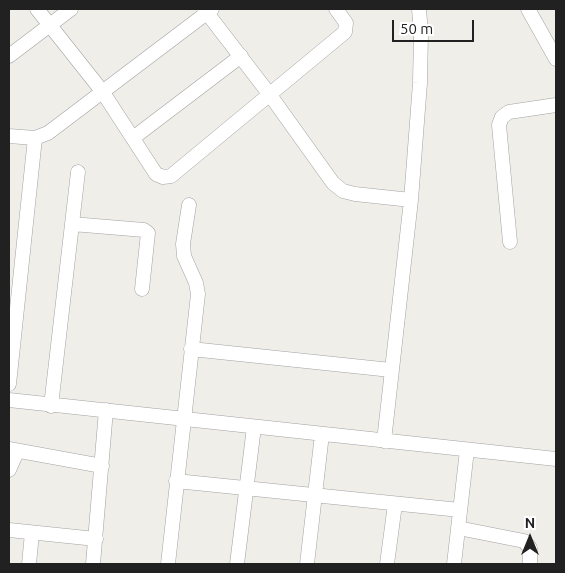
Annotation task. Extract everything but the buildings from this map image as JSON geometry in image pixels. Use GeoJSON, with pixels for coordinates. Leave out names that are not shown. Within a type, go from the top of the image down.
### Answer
{"type":"FeatureCollection","features":[{"type":"Feature","properties":{"kind":"street"},"geometry":{"type":"LineString","coordinates":[[37,9],[102,91],[156,174],[163,177],[170,176],[345,32],[346,23],[336,9]]}},
{"type":"Feature","properties":{"kind":"street"},"geometry":{"type":"LineString","coordinates":[[9,56],[71,9]]}},
{"type":"Feature","properties":{"kind":"street"},"geometry":{"type":"LineString","coordinates":[[384,441],[390,370],[411,200],[420,83],[421,33],[419,9]]}},
{"type":"Feature","properties":{"kind":"street"},"geometry":{"type":"LineString","coordinates":[[528,9],[556,59]]}},
{"type":"Feature","properties":{"kind":"street"},"geometry":{"type":"LineString","coordinates":[[9,136],[35,138],[48,134],[208,10],[333,183],[342,191],[411,200]]}},
{"type":"Feature","properties":{"kind":"street"},"geometry":{"type":"LineString","coordinates":[[133,138],[241,56]]}},
{"type":"Feature","properties":{"kind":"street"},"geometry":{"type":"LineString","coordinates":[[510,242],[499,125],[502,117],[509,112],[556,105]]}},
{"type":"Feature","properties":{"kind":"street"},"geometry":{"type":"LineString","coordinates":[[9,384],[35,138]]}},
{"type":"Feature","properties":{"kind":"street"},"geometry":{"type":"LineString","coordinates":[[51,406],[78,172]]}},
{"type":"Feature","properties":{"kind":"street"},"geometry":{"type":"LineString","coordinates":[[168,564],[198,294],[196,283],[184,256],[183,244],[189,205]]}},
{"type":"Feature","properties":{"kind":"street"},"geometry":{"type":"LineString","coordinates":[[72,224],[144,230],[148,232],[142,289]]}},
{"type":"Feature","properties":{"kind":"street"},"geometry":{"type":"LineString","coordinates":[[191,349],[390,370]]}},
{"type":"Feature","properties":{"kind":"street"},"geometry":{"type":"LineString","coordinates":[[9,400],[51,406],[106,410],[184,420],[556,458]]}},
{"type":"Feature","properties":{"kind":"street"},"geometry":{"type":"LineString","coordinates":[[93,564],[106,410]]}},
{"type":"Feature","properties":{"kind":"street"},"geometry":{"type":"LineString","coordinates":[[238,564],[254,427]]}},
{"type":"Feature","properties":{"kind":"street"},"geometry":{"type":"LineString","coordinates":[[307,564],[322,434]]}},
{"type":"Feature","properties":{"kind":"street"},"geometry":{"type":"LineString","coordinates":[[454,564],[467,450]]}},
{"type":"Feature","properties":{"kind":"street"},"geometry":{"type":"LineString","coordinates":[[9,470],[13,451],[102,466]]}},
{"type":"Feature","properties":{"kind":"street"},"geometry":{"type":"LineString","coordinates":[[176,481],[460,510]]}},
{"type":"Feature","properties":{"kind":"street"},"geometry":{"type":"LineString","coordinates":[[387,564],[395,504]]}},
{"type":"Feature","properties":{"kind":"street"},"geometry":{"type":"LineString","coordinates":[[458,528],[524,541],[530,548],[530,564]]}},
{"type":"Feature","properties":{"kind":"street"},"geometry":{"type":"LineString","coordinates":[[9,530],[96,539]]}},
{"type":"Feature","properties":{"kind":"street"},"geometry":{"type":"LineString","coordinates":[[29,564],[32,533]]}}]}
